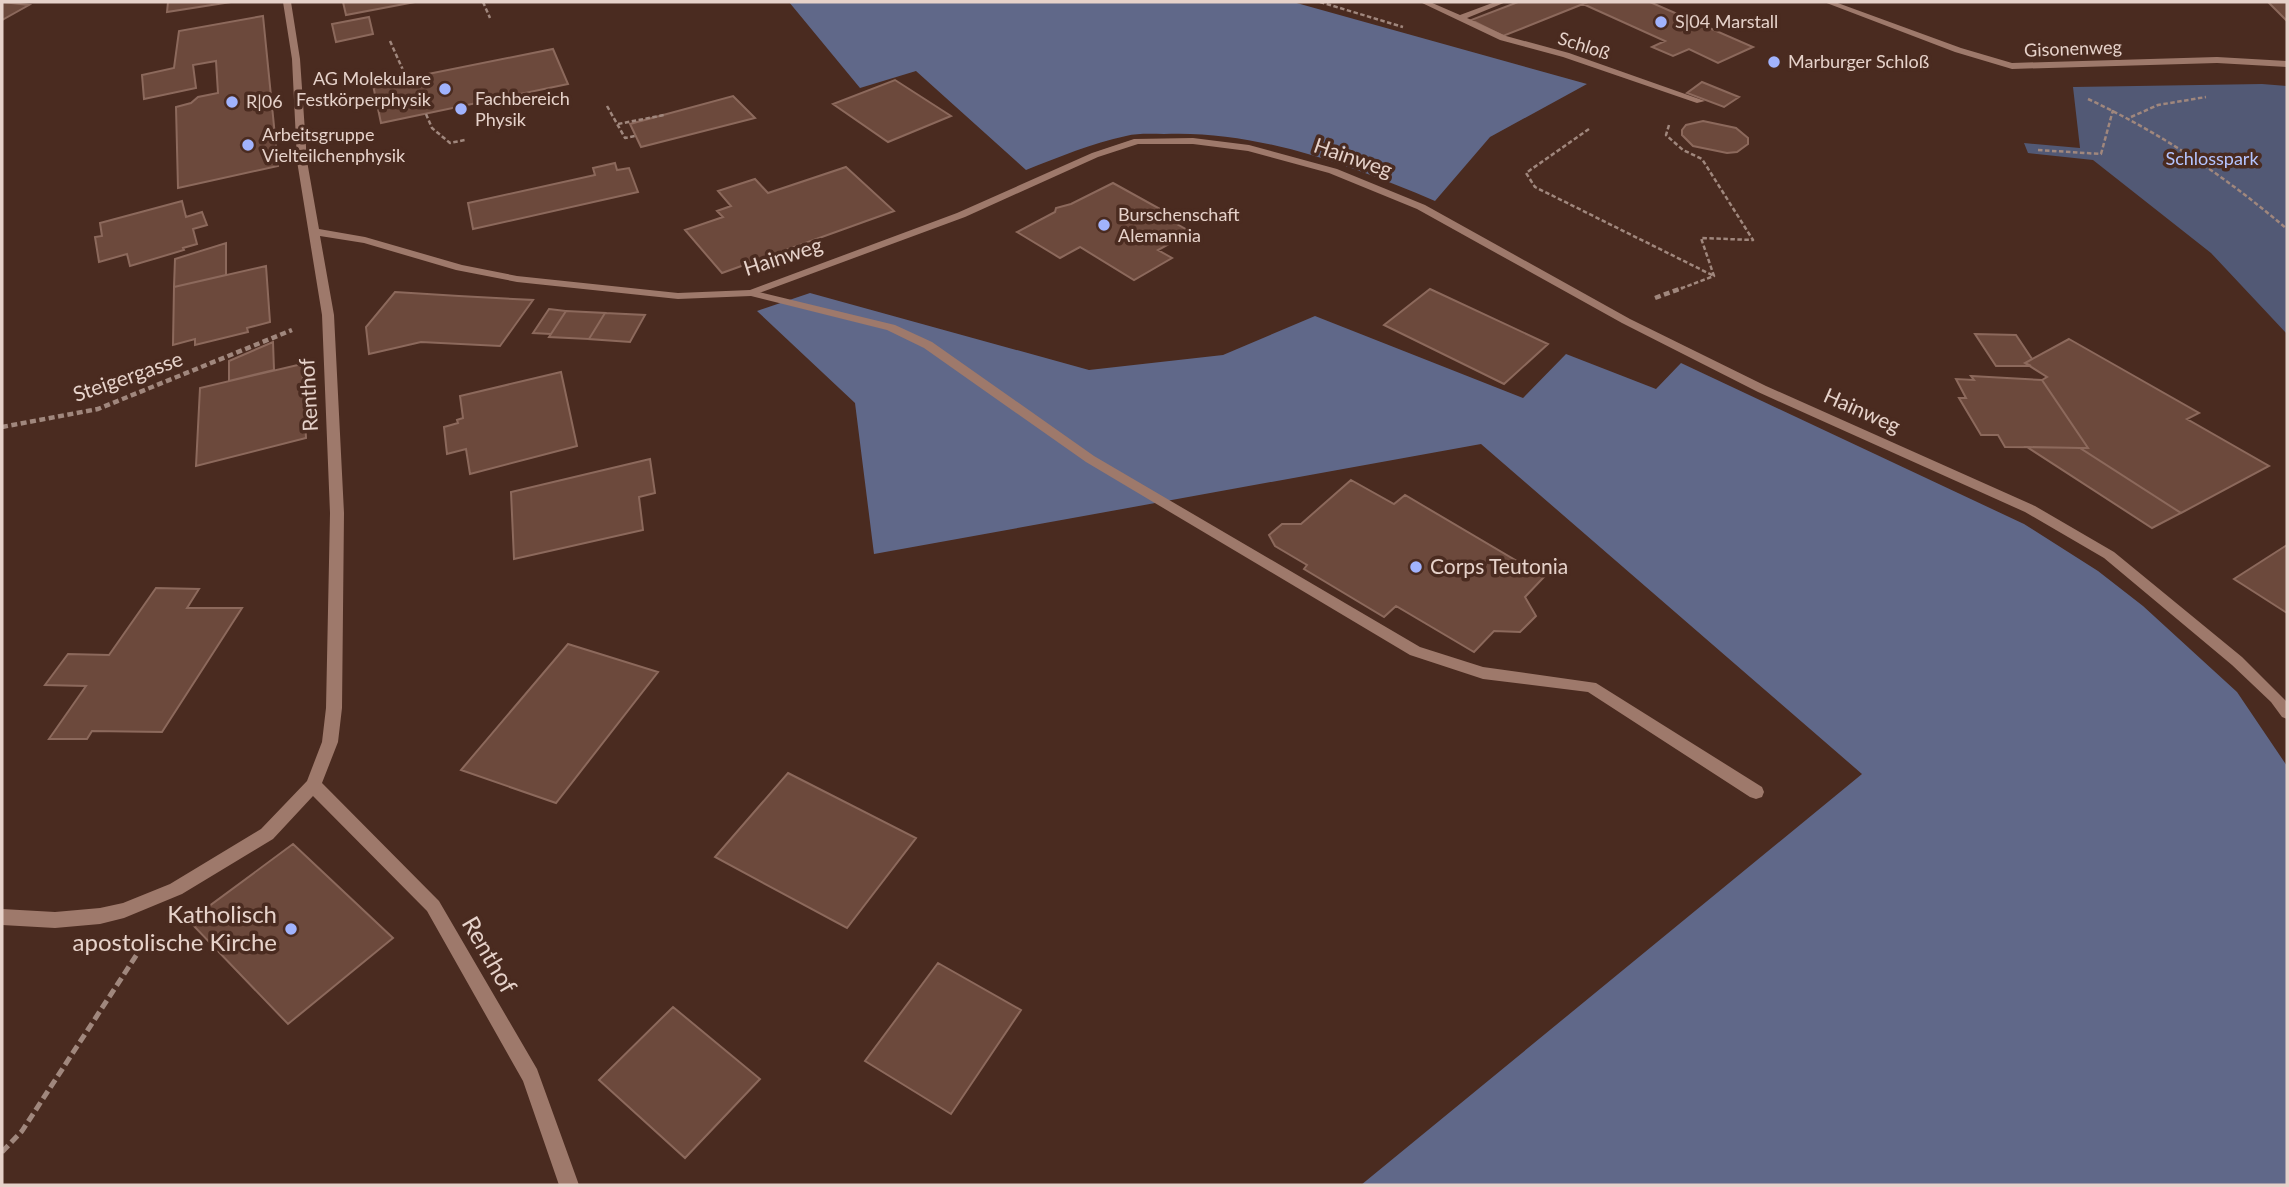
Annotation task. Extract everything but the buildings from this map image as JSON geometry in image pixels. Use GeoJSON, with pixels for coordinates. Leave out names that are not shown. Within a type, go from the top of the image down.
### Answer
{"type":"FeatureCollection","features":[{"type":"Feature","properties":{"kind":"street","name":"Renthof"},"geometry":{"type":"LineString","coordinates":[[2,917],[55,920],[100,916],[124,910],[176,889],[267,834],[313,785],[330,742],[334,708],[337,513],[328,315],[302,161],[296,59],[286,2]]}},
{"type":"Feature","properties":{"kind":"street","name":"Schloß"},"geometry":{"type":"LineString","coordinates":[[1424,2],[1503,38],[1566,55],[1700,101]]}},
{"type":"Feature","properties":{"kind":"street"},"geometry":{"type":"LineString","coordinates":[[1461,18],[1503,2]]}},
{"type":"Feature","properties":{"kind":"street","name":"Gisonenweg"},"geometry":{"type":"LineString","coordinates":[[1828,2],[1997,63],[2026,67],[2217,60],[2287,64]]}},
{"type":"Feature","properties":{"kind":"street","name":"Hainweg"},"geometry":{"type":"LineString","coordinates":[[315,232],[365,240],[460,268],[517,279],[678,296],[751,293],[961,215],[1095,155],[1137,141],[1193,141],[1249,148],[1333,170],[1421,207],[1614,313],[1762,389],[2030,509],[2109,555],[2237,661],[2282,702],[2287,713]]}},
{"type":"Feature","properties":{"kind":"street"},"geometry":{"type":"LineString","coordinates":[[751,293],[891,327],[928,345],[1090,458],[1415,651],[1483,673],[1591,687],[1756,792]]}},
{"type":"Feature","properties":{"kind":"street","name":"Renthof"},"geometry":{"type":"LineString","coordinates":[[313,785],[433,906],[530,1076],[569,1185]]}},
{"type":"Feature","properties":{"kind":"path"},"geometry":{"type":"LineString","coordinates":[[483,2],[490,18]]}},
{"type":"Feature","properties":{"kind":"path"},"geometry":{"type":"LineString","coordinates":[[390,41],[407,79]]}},
{"type":"Feature","properties":{"kind":"path"},"geometry":{"type":"LineString","coordinates":[[2130,117],[2158,105],[2210,96]]}},
{"type":"Feature","properties":{"kind":"path"},"geometry":{"type":"LineString","coordinates":[[2088,99],[2130,117],[2196,158],[2287,229]]}},
{"type":"Feature","properties":{"kind":"path"},"geometry":{"type":"LineString","coordinates":[[1700,101],[1674,118],[1667,127],[1666,135],[1683,149],[1702,159],[1753,240],[1701,238],[1714,276]]}},
{"type":"Feature","properties":{"kind":"path"},"geometry":{"type":"LineString","coordinates":[[607,106],[625,138],[635,136]]}},
{"type":"Feature","properties":{"kind":"path"},"geometry":{"type":"LineString","coordinates":[[2038,150],[2101,155],[2113,110]]}},
{"type":"Feature","properties":{"kind":"path"},"geometry":{"type":"LineString","coordinates":[[426,114],[432,128],[450,143],[465,140]]}},
{"type":"Feature","properties":{"kind":"path"},"geometry":{"type":"LineString","coordinates":[[618,124],[664,115]]}},
{"type":"Feature","properties":{"kind":"path"},"geometry":{"type":"LineString","coordinates":[[1589,129],[1527,173],[1535,187],[1714,276]]}},
{"type":"Feature","properties":{"kind":"path"},"geometry":{"type":"LineString","coordinates":[[1614,313],[1714,276]]}},
{"type":"Feature","properties":{"kind":"path","name":"Steigergasse"},"geometry":{"type":"LineString","coordinates":[[2,426],[98,409],[328,315]]}},
{"type":"Feature","properties":{"kind":"path"},"geometry":{"type":"LineString","coordinates":[[2,1152],[22,1131],[107,1003],[176,889]]}},
{"type":"Feature","properties":{"kind":"green space","name":"Schlosspark"},"geometry":{"type":"Polygon","coordinates":[[[2262,84],[2287,86],[2287,334],[2211,253],[2093,160],[2028,153],[2024,143],[2080,148],[2073,87],[2262,84]]]}},
{"type":"Feature","properties":{"kind":"shaded area"},"geometry":{"type":"Polygon","coordinates":[[[789,2],[1293,2],[1587,84],[1490,137],[1435,201],[1370,175],[1302,153],[1268,144],[1199,134],[1135,134],[1088,146],[1026,170],[916,71],[860,88],[789,2]]]}},
{"type":"Feature","properties":{"kind":"shaded area"},"geometry":{"type":"Polygon","coordinates":[[[810,293],[1089,370],[1223,355],[1315,316],[1523,398],[1566,354],[1656,389],[1681,363],[2024,524],[2098,571],[2143,606],[2237,692],[2287,766],[2287,1185],[1361,1185],[1862,774],[1481,444],[874,554],[855,403],[757,311],[810,293]]]}},
{"type":"Feature","properties":{"kind":"place","name":"S|04 Marstall"},"geometry":{"type":"Point","coordinates":[1661,22]}},
{"type":"Feature","properties":{"kind":"place","name":"Marburger Schloß"},"geometry":{"type":"Point","coordinates":[1774,62]}},
{"type":"Feature","properties":{"kind":"place","name":"AG Molekulare Festkörperphysik"},"geometry":{"type":"Point","coordinates":[445,89]}},
{"type":"Feature","properties":{"kind":"place","name":"R|06"},"geometry":{"type":"Point","coordinates":[232,102]}},
{"type":"Feature","properties":{"kind":"place","name":"Fachbereich Physik"},"geometry":{"type":"Point","coordinates":[461,109]}},
{"type":"Feature","properties":{"kind":"place","name":"Arbeitsgruppe Vielteilchenphysik"},"geometry":{"type":"Point","coordinates":[248,145]}},
{"type":"Feature","properties":{"kind":"place","name":"Burschenschaft Alemannia"},"geometry":{"type":"Point","coordinates":[1104,225]}},
{"type":"Feature","properties":{"kind":"place","name":"Corps Teutonia"},"geometry":{"type":"Point","coordinates":[1416,567]}},
{"type":"Feature","properties":{"kind":"place","name":"Katholisch apostolische Kirche"},"geometry":{"type":"Point","coordinates":[291,929]}}]}
